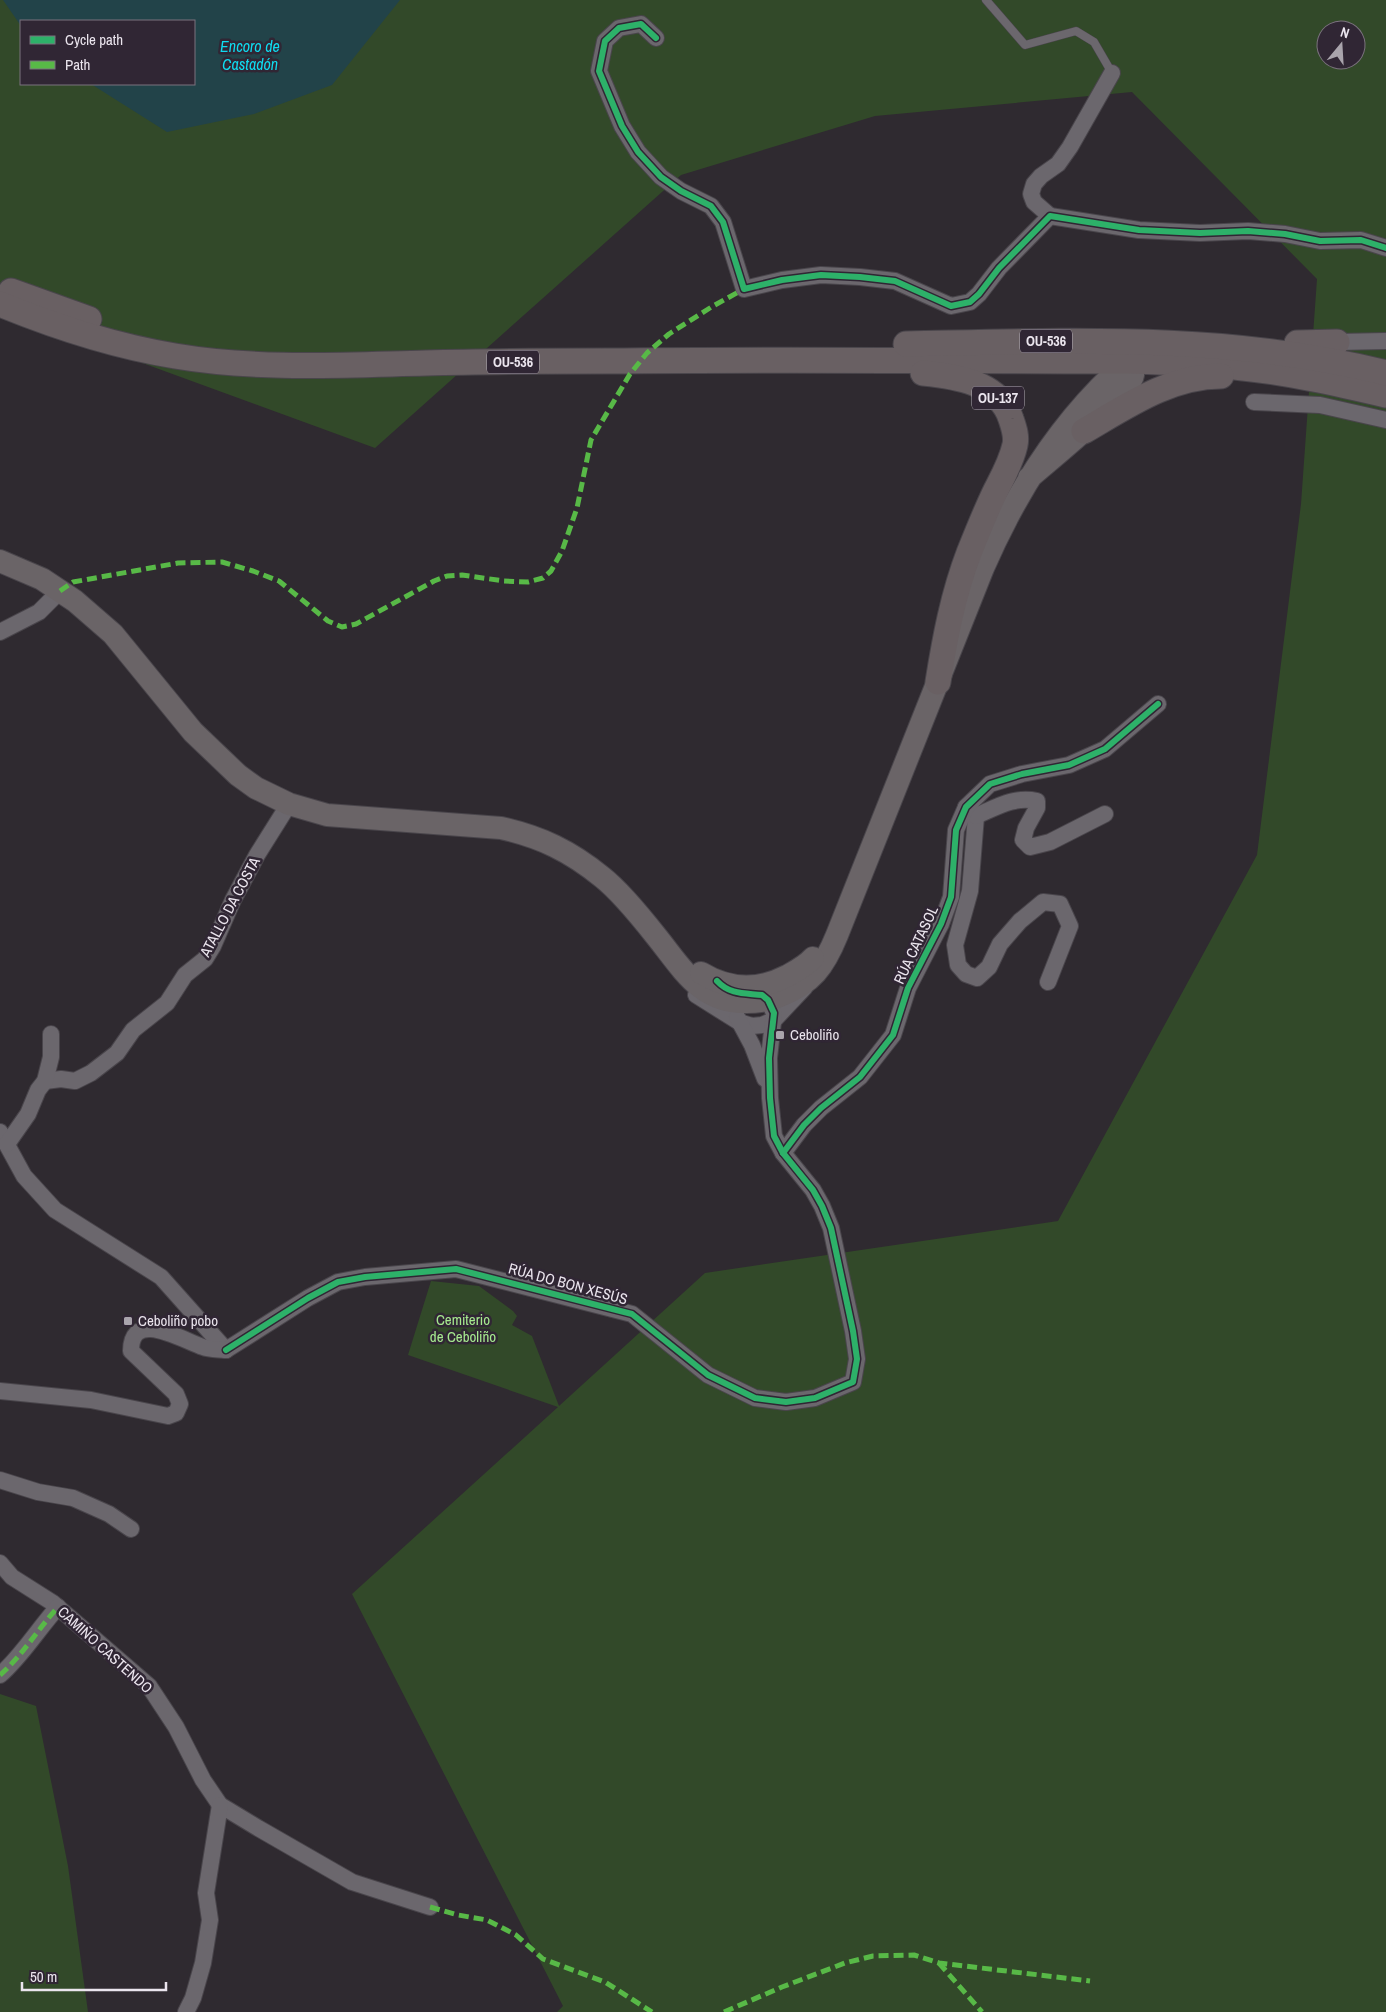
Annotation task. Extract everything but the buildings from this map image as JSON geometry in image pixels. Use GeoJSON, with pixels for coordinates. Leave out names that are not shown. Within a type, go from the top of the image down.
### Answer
{"type":"FeatureCollection","features":[{"type":"Feature","properties":{"kind":"main road","name":"OU-536"},"geometry":{"type":"LineString","coordinates":[[0,287],[74,314],[129,330],[174,339],[322,358],[574,361],[645,368],[703,358],[925,343],[1106,341],[1262,350],[1331,360],[1386,372]]}},
{"type":"Feature","properties":{"kind":"main road","name":"OU-536"},"geometry":{"type":"LineString","coordinates":[[0,304],[47,324],[173,356],[261,365],[322,358],[1128,361],[1185,363],[1296,375],[1386,396]]}},
{"type":"Feature","properties":{"kind":"main road"},"geometry":{"type":"LineString","coordinates":[[1237,357],[1288,344],[1337,342]]}},
{"type":"Feature","properties":{"kind":"main road"},"geometry":{"type":"LineString","coordinates":[[925,343],[956,350],[1098,351],[1118,355],[1128,361]]}},
{"type":"Feature","properties":{"kind":"main road","name":"OU-137"},"geometry":{"type":"LineString","coordinates":[[656,935],[692,981],[709,994],[725,1001],[740,1006],[771,1010],[795,990],[810,962],[822,948],[852,897],[992,547],[1046,452],[1106,380],[1128,361],[1143,353],[1157,352],[1237,357],[1364,376],[1386,377]]}},
{"type":"Feature","properties":{"kind":"main road","name":"OU-137"},"geometry":{"type":"LineString","coordinates":[[703,358],[945,375],[978,384],[992,392],[1003,403],[1010,414],[1015,430],[1015,443],[1011,459],[984,517],[960,578],[947,626],[938,682]]}},
{"type":"Feature","properties":{"kind":"main road","name":"OU-137"},"geometry":{"type":"LineString","coordinates":[[1030,478],[1084,431],[1120,396],[1130,383],[1133,375],[1128,361]]}},
{"type":"Feature","properties":{"kind":"main road","name":"OU-137"},"geometry":{"type":"LineString","coordinates":[[1084,431],[1149,393],[1185,381],[1213,376],[1264,378],[1386,396]]}},
{"type":"Feature","properties":{"kind":"main road","name":"OU-137"},"geometry":{"type":"LineString","coordinates":[[0,561],[42,579],[75,601],[113,634],[192,732],[238,775],[256,788],[288,804],[327,815],[501,828],[529,834],[559,847],[604,878],[656,935],[688,964],[717,982],[733,986],[762,986],[804,975]]}},
{"type":"Feature","properties":{"kind":"street"},"geometry":{"type":"LineString","coordinates":[[656,38],[641,24],[619,28],[605,42],[599,71],[622,126],[638,152],[661,177],[681,191],[710,206],[723,222],[744,289],[782,280],[821,275],[860,276],[895,281],[951,306],[970,302],[980,294],[999,268],[1050,216]]}},
{"type":"Feature","properties":{"kind":"street"},"geometry":{"type":"LineString","coordinates":[[1112,73],[1070,147],[1058,164],[1041,176],[1034,184],[1031,194],[1034,202],[1050,216],[1140,230],[1200,233],[1248,231],[1285,234],[1320,242],[1361,240],[1386,248]]}},
{"type":"Feature","properties":{"kind":"street"},"geometry":{"type":"LineString","coordinates":[[1337,342],[1386,341]]}},
{"type":"Feature","properties":{"kind":"street"},"geometry":{"type":"LineString","coordinates":[[1254,402],[1320,405],[1386,420]]}},
{"type":"Feature","properties":{"kind":"street"},"geometry":{"type":"LineString","coordinates":[[0,632],[39,612],[60,591]]}},
{"type":"Feature","properties":{"kind":"street","name":"RÚA CATASOL"},"geometry":{"type":"LineString","coordinates":[[783,1153],[804,1125],[821,1108],[860,1077],[893,1035],[908,988],[941,924],[950,898],[956,830],[990,784],[1022,774],[1069,765],[1105,750],[1158,704]]}},
{"type":"Feature","properties":{"kind":"street"},"geometry":{"type":"LineString","coordinates":[[1048,982],[1070,926],[1060,904],[1043,902],[1020,921],[1000,944],[988,966],[977,978],[966,974],[958,965],[956,945],[970,891],[971,812],[1013,800],[1027,799],[1037,801],[1038,808],[1026,828],[1023,840],[1030,847],[1050,842],[1106,814]]}},
{"type":"Feature","properties":{"kind":"street","name":"ATALLO DA COSTA"},"geometry":{"type":"LineString","coordinates":[[45,1081],[75,1080],[91,1073],[118,1053],[132,1030],[167,1003],[185,974],[205,959],[213,946],[233,900],[257,855],[288,804]]}},
{"type":"Feature","properties":{"kind":"street"},"geometry":{"type":"LineString","coordinates":[[717,982],[723,988],[732,992],[740,1006],[804,975]]}},
{"type":"Feature","properties":{"kind":"street","name":"RÚA DO BON XESÚS"},"geometry":{"type":"LineString","coordinates":[[740,1006],[770,1098]]}},
{"type":"Feature","properties":{"kind":"street","name":"RÚA DO BON XESÚS"},"geometry":{"type":"LineString","coordinates":[[226,1350],[308,1298],[338,1282],[365,1277],[456,1268],[632,1314],[708,1375],[755,1398],[786,1402],[815,1398],[853,1382],[857,1359],[853,1331],[831,1228],[813,1190],[783,1153],[774,1136],[770,1098],[769,1045],[771,1010]]}},
{"type":"Feature","properties":{"kind":"street"},"geometry":{"type":"LineString","coordinates":[[51,1034],[51,1057],[45,1081],[38,1090],[28,1114],[3,1138],[24,1176],[55,1210],[161,1277],[226,1350]]}},
{"type":"Feature","properties":{"kind":"street"},"geometry":{"type":"LineString","coordinates":[[1,1389],[91,1400],[168,1416],[176,1413],[180,1404],[176,1394],[131,1351],[131,1342],[136,1334],[144,1328],[157,1329],[206,1348],[226,1350]]}},
{"type":"Feature","properties":{"kind":"street"},"geometry":{"type":"LineString","coordinates":[[0,1480],[38,1492],[73,1498],[109,1514],[131,1529]]}},
{"type":"Feature","properties":{"kind":"street","name":"CAMIÑO CASTENDO"},"geometry":{"type":"LineString","coordinates":[[0,1563],[12,1577],[58,1607],[149,1686],[176,1728],[203,1780],[220,1805]]}},
{"type":"Feature","properties":{"kind":"street"},"geometry":{"type":"LineString","coordinates":[[0,1675],[12,1665],[40,1626],[58,1607]]}},
{"type":"Feature","properties":{"kind":"street"},"geometry":{"type":"LineString","coordinates":[[186,2012],[193,1998],[200,1972],[210,1920],[206,1893],[220,1805],[352,1882],[430,1906]]}},
{"type":"Feature","properties":{"kind":"lane"},"geometry":{"type":"LineString","coordinates":[[986,0],[1025,45],[1076,31],[1094,42],[1112,73]]}},
{"type":"Feature","properties":{"kind":"green space","name":"Cemiterio de Ceboliño"},"geometry":{"type":"Polygon","coordinates":[[[0,0],[1386,0],[1386,2012],[557,2012],[563,2006],[352,1594],[558,1407],[408,1355],[431,1281],[479,1286],[513,1311],[517,1316],[512,1325],[532,1336],[559,1406],[705,1273],[1058,1221],[1257,855],[1301,504],[1317,279],[1132,92],[875,116],[681,175],[375,448],[0,311],[0,0]]]}},
{"type":"Feature","properties":{"kind":"green space"},"geometry":{"type":"Polygon","coordinates":[[[0,1694],[36,1706],[68,1866],[88,2012],[0,2012],[0,1694]]]}},
{"type":"Feature","properties":{"kind":"water","name":"Encoro de Castadón"},"geometry":{"type":"Polygon","coordinates":[[[3,0],[400,0],[332,85],[254,114],[167,132],[93,85],[195,85],[195,20],[20,20],[20,25],[3,0]]]}},
{"type":"Feature","properties":{"kind":"marked path"},"geometry":{"type":"LineString","coordinates":[[60,591],[73,582],[178,563],[222,562],[279,581],[328,621],[342,627],[356,624],[434,581],[447,576],[462,575],[504,581],[528,582],[543,578],[551,571],[562,551],[577,508],[591,440],[630,374],[647,353],[669,334],[744,289]]}},
{"type":"Feature","properties":{"kind":"marked path"},"geometry":{"type":"LineString","coordinates":[[0,1675],[16,1659],[58,1607]]}},
{"type":"Feature","properties":{"kind":"marked path"},"geometry":{"type":"LineString","coordinates":[[430,1907],[458,1915],[487,1920],[516,1935],[543,1959],[605,1982],[652,2012]]}},
{"type":"Feature","properties":{"kind":"marked path"},"geometry":{"type":"LineString","coordinates":[[724,2012],[845,1963],[873,1956],[914,1955],[939,1963],[1090,1981]]}},
{"type":"Feature","properties":{"kind":"marked path"},"geometry":{"type":"LineString","coordinates":[[939,1963],[982,2012]]}},
{"type":"Feature","properties":{"kind":"cycle path"},"geometry":{"type":"LineString","coordinates":[[656,38],[641,24],[619,28],[605,41],[599,71],[622,126],[638,152],[661,177],[681,191],[711,206],[723,222],[744,289],[782,280],[821,275],[860,277],[895,281],[951,306],[970,302],[979,294],[999,268],[1050,216],[1139,230],[1200,233],[1248,231],[1285,234],[1320,241],[1361,240],[1386,248]]}},
{"type":"Feature","properties":{"kind":"cycle path"},"geometry":{"type":"LineString","coordinates":[[783,1153],[804,1125],[821,1108],[860,1077],[893,1035],[908,988],[941,924],[951,897],[956,830],[966,807],[990,784],[1022,774],[1069,765],[1105,749],[1158,704]]}},
{"type":"Feature","properties":{"kind":"cycle path"},"geometry":{"type":"LineString","coordinates":[[226,1350],[308,1298],[338,1282],[365,1277],[456,1269],[632,1314],[708,1375],[755,1398],[786,1402],[815,1398],[853,1382],[857,1359],[853,1331],[831,1228],[813,1190],[783,1153],[774,1136],[770,1098],[769,1058],[774,1013],[768,1000],[762,995],[732,991],[717,981]]}},
{"type":"Feature","properties":{"kind":"place","name":"Ceboliño"},"geometry":{"type":"Point","coordinates":[780,1035]}},
{"type":"Feature","properties":{"kind":"place","name":"Ceboliño pobo"},"geometry":{"type":"Point","coordinates":[128,1321]}}]}
